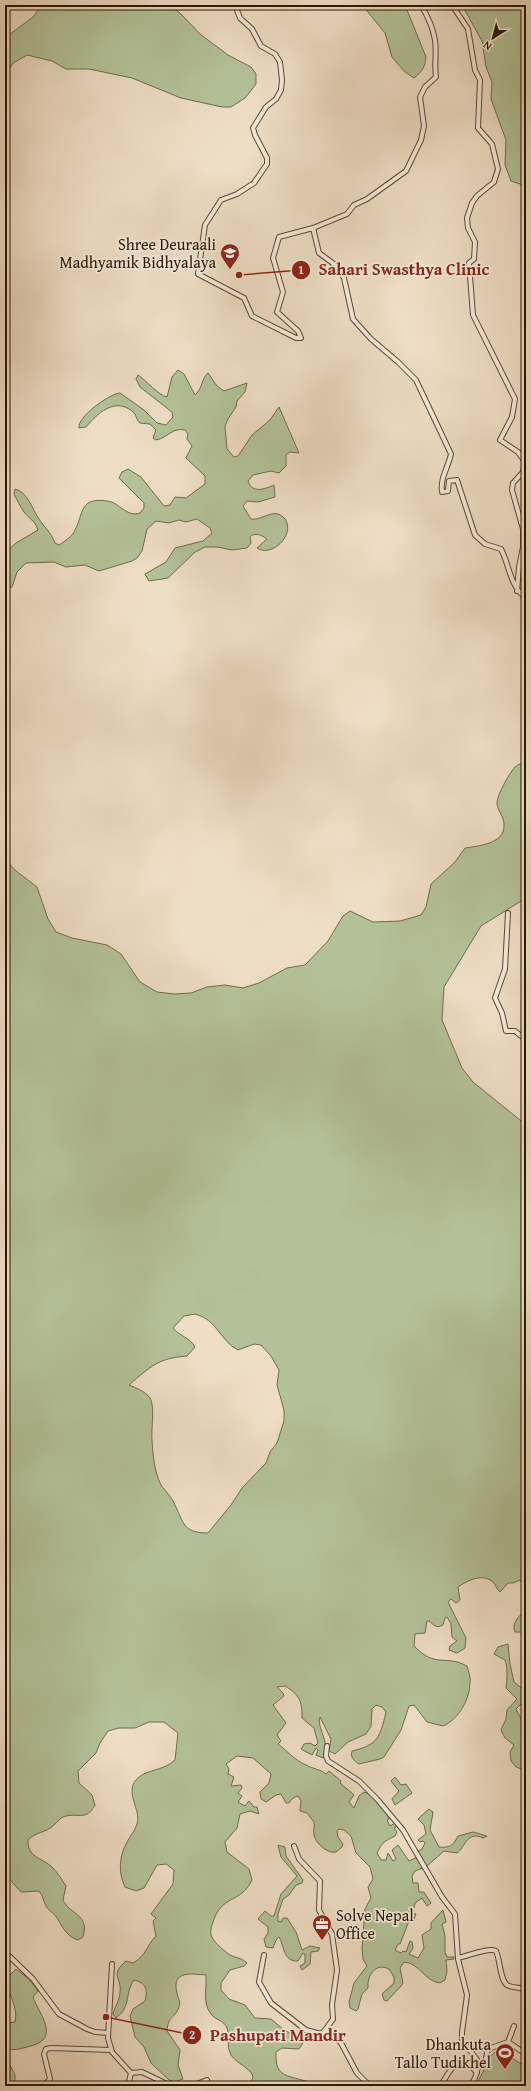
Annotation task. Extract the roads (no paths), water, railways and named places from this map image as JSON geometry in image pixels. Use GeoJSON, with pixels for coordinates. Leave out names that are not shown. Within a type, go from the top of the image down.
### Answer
{"type":"FeatureCollection","features":[{"type":"Feature","properties":{"kind":"street"},"geometry":{"type":"LineString","coordinates":[[234,5],[240,18],[252,29],[261,46],[275,54],[280,62],[282,88],[276,99],[266,107],[253,128],[268,161],[254,184],[237,194],[221,200],[205,226],[198,274],[244,298],[252,316],[296,338],[301,338],[298,331],[277,312],[283,292],[273,258],[279,237],[314,228],[347,214],[354,204],[367,199],[398,178],[411,162],[421,140],[424,126],[420,97],[425,87],[436,78],[434,65],[435,40],[428,17],[421,5]]}},
{"type":"Feature","properties":{"kind":"street"},"geometry":{"type":"LineString","coordinates":[[452,5],[468,29],[475,70],[480,80],[477,117],[478,128],[492,144],[498,169],[494,182],[476,196],[467,218],[475,249],[474,259],[469,263],[468,273],[473,315],[515,399],[512,417],[500,440],[518,452],[525,462],[523,472],[513,483],[512,490],[522,528],[523,547],[519,567],[517,591]]}},
{"type":"Feature","properties":{"kind":"street"},"geometry":{"type":"LineString","coordinates":[[314,228],[319,253],[338,267],[344,278],[354,319],[371,339],[416,380],[451,454],[448,467],[441,480],[442,492],[448,491],[449,481],[457,480],[475,535],[485,544],[501,549],[505,557],[508,571],[517,591],[526,598]]}},
{"type":"Feature","properties":{"kind":"street"},"geometry":{"type":"LineString","coordinates":[[508,913],[505,969],[495,998],[502,1013],[506,1031],[515,1032],[526,1040]]}},
{"type":"Feature","properties":{"kind":"street"},"geometry":{"type":"LineString","coordinates":[[327,1746],[326,1758],[328,1761],[359,1781],[377,1799],[403,1830],[442,1897],[455,1914],[458,1958],[467,1995],[462,2040],[478,2064],[477,2073],[470,2086]]}},
{"type":"Feature","properties":{"kind":"street"},"geometry":{"type":"LineString","coordinates":[[264,1955],[263,1968],[259,1982],[271,2003],[306,2030],[321,2034],[333,2019],[332,2005],[336,1975],[332,1934],[319,1910],[320,1881],[299,1859],[294,1846]]}},
{"type":"Feature","properties":{"kind":"street"},"geometry":{"type":"LineString","coordinates":[[458,1958],[476,1955],[488,1949],[493,1949],[498,1956],[503,1981],[509,1986],[526,1990]]}},
{"type":"Feature","properties":{"kind":"street"},"geometry":{"type":"LineString","coordinates":[[5,1952],[33,1979],[59,2014],[87,2029],[108,2034]]}},
{"type":"Feature","properties":{"kind":"street"},"geometry":{"type":"LineString","coordinates":[[112,1964],[108,2038],[111,2050],[132,2073]]}},
{"type":"Feature","properties":{"kind":"street"},"geometry":{"type":"LineString","coordinates":[[508,2042],[514,2026]]}},
{"type":"Feature","properties":{"kind":"street"},"geometry":{"type":"LineString","coordinates":[[326,2029],[341,2043],[357,2073],[370,2086]]}},
{"type":"Feature","properties":{"kind":"street"},"geometry":{"type":"LineString","coordinates":[[478,2064],[481,2065],[485,2062],[490,2047],[508,2042],[526,2054]]}},
{"type":"Feature","properties":{"kind":"street"},"geometry":{"type":"LineString","coordinates":[[44,2086],[50,2079],[44,2054],[46,2049],[111,2050]]}},
{"type":"Feature","properties":{"kind":"street"},"geometry":{"type":"LineString","coordinates":[[440,2086],[453,2066],[458,2063],[467,2062],[477,2073]]}},
{"type":"Feature","properties":{"kind":"street"},"geometry":{"type":"LineString","coordinates":[[132,2073],[142,2072],[167,2084],[187,2086]]}},
{"type":"Feature","properties":{"kind":"street"},"geometry":{"type":"LineString","coordinates":[[128,2086],[132,2073]]}},
{"type":"Feature","properties":{"kind":"street"},"geometry":{"type":"LineString","coordinates":[[191,2086],[207,2080],[208,2086]]}},
{"type":"Feature","properties":{"kind":"place","name":"Shree Deuraali Madhyamik Bidhyalaya"},"geometry":{"type":"Point","coordinates":[230,270]}},
{"type":"Feature","properties":{"kind":"place","name":"Sahari Swasthya Clinic"},"geometry":{"type":"Point","coordinates":[239,275]}},
{"type":"Feature","properties":{"kind":"place","name":"Solve Nepal Office"},"geometry":{"type":"Point","coordinates":[322,1941]}},
{"type":"Feature","properties":{"kind":"place","name":"Pashupati Mandir"},"geometry":{"type":"Point","coordinates":[106,2017]}},
{"type":"Feature","properties":{"kind":"place","name":"Dhankuta Tallo Tudikhel"},"geometry":{"type":"Point","coordinates":[505,2070]}}]}
